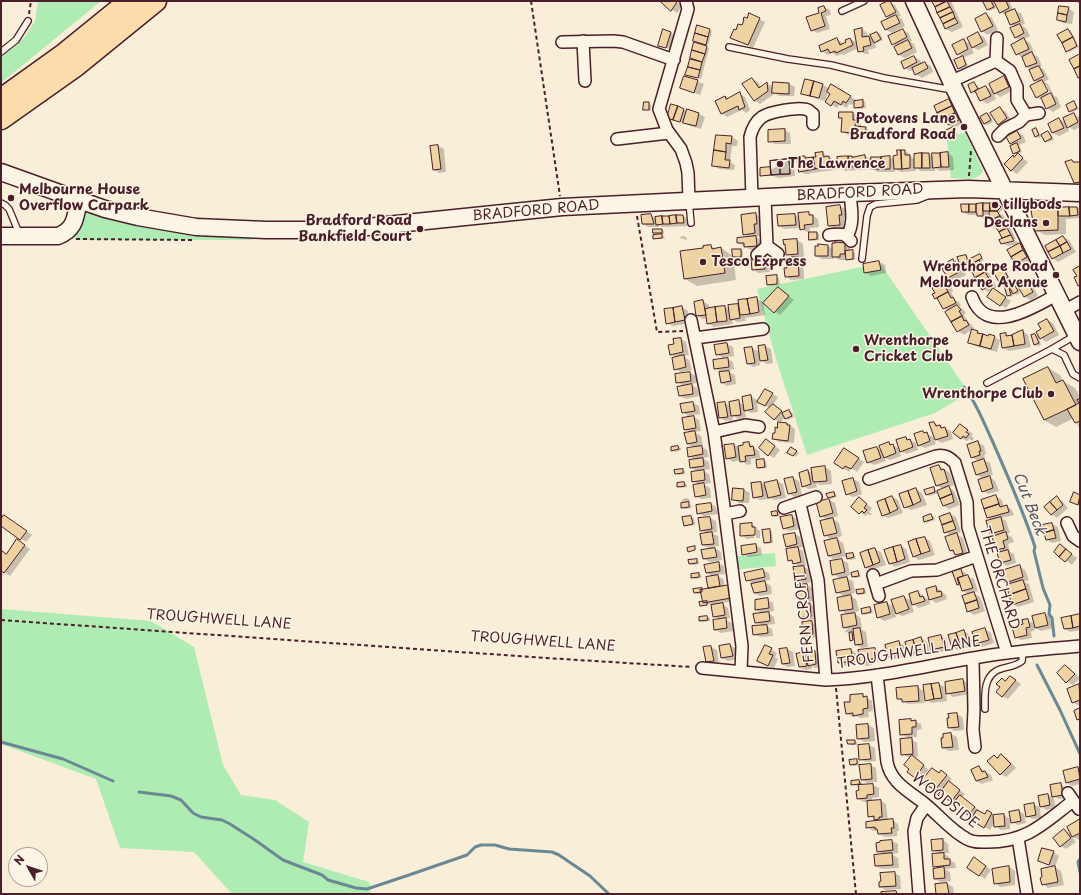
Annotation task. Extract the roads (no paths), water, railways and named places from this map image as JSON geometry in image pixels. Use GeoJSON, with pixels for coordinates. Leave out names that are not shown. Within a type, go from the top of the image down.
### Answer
{"type":"FeatureCollection","features":[{"type":"Feature","properties":{"kind":"highway"},"geometry":{"type":"LineString","coordinates":[[1,99],[65,53],[129,1]]}},
{"type":"Feature","properties":{"kind":"highway"},"geometry":{"type":"LineString","coordinates":[[1,119],[76,66],[156,1]]}},
{"type":"Feature","properties":{"kind":"street"},"geometry":{"type":"LineString","coordinates":[[686,1],[688,9],[660,109],[662,119],[669,133],[681,149],[688,173],[689,200]]}},
{"type":"Feature","properties":{"kind":"street"},"geometry":{"type":"LineString","coordinates":[[914,1],[953,86],[1006,190],[1078,339]]}},
{"type":"Feature","properties":{"kind":"street"},"geometry":{"type":"LineString","coordinates":[[996,61],[997,38]]}},
{"type":"Feature","properties":{"kind":"street"},"geometry":{"type":"LineString","coordinates":[[583,41],[585,81]]}},
{"type":"Feature","properties":{"kind":"street"},"geometry":{"type":"LineString","coordinates":[[562,42],[623,42],[674,60]]}},
{"type":"Feature","properties":{"kind":"street"},"geometry":{"type":"LineString","coordinates":[[953,86],[996,61]]}},
{"type":"Feature","properties":{"kind":"street"},"geometry":{"type":"LineString","coordinates":[[996,61],[1010,71],[1017,87],[1018,100],[1026,115]]}},
{"type":"Feature","properties":{"kind":"street"},"geometry":{"type":"LineString","coordinates":[[778,254],[767,246],[750,137],[752,128],[762,117],[771,112],[803,108],[809,110],[812,114],[813,124]]}},
{"type":"Feature","properties":{"kind":"street"},"geometry":{"type":"LineString","coordinates":[[996,137],[1005,129],[1019,122],[1026,115],[1040,113]]}},
{"type":"Feature","properties":{"kind":"street"},"geometry":{"type":"LineString","coordinates":[[617,139],[669,133]]}},
{"type":"Feature","properties":{"kind":"street","name":"BRADFORD ROAD"},"geometry":{"type":"LineString","coordinates":[[1,172],[104,209],[138,217],[196,227],[266,230],[338,230],[562,207],[689,200],[944,189],[1080,193]]}},
{"type":"Feature","properties":{"kind":"street"},"geometry":{"type":"LineString","coordinates":[[829,235],[841,234],[849,238],[852,215],[850,193]]}},
{"type":"Feature","properties":{"kind":"street"},"geometry":{"type":"LineString","coordinates":[[1,236],[58,236],[66,233],[71,228],[79,200]]}},
{"type":"Feature","properties":{"kind":"street"},"geometry":{"type":"LineString","coordinates":[[757,255],[767,246]]}},
{"type":"Feature","properties":{"kind":"street"},"geometry":{"type":"LineString","coordinates":[[971,296],[974,303],[983,312],[993,317],[1008,318],[1041,304],[1056,295]]}},
{"type":"Feature","properties":{"kind":"street"},"geometry":{"type":"LineString","coordinates":[[1064,311],[1080,302]]}},
{"type":"Feature","properties":{"kind":"street"},"geometry":{"type":"LineString","coordinates":[[691,320],[714,432],[742,646],[741,671]]}},
{"type":"Feature","properties":{"kind":"street"},"geometry":{"type":"LineString","coordinates":[[694,335],[762,329]]}},
{"type":"Feature","properties":{"kind":"street"},"geometry":{"type":"LineString","coordinates":[[714,432],[745,422],[758,427]]}},
{"type":"Feature","properties":{"kind":"street","name":"THE ORCHARD"},"geometry":{"type":"LineString","coordinates":[[869,479],[941,455],[950,458],[955,463],[968,502],[968,527],[1007,653]]}},
{"type":"Feature","properties":{"kind":"street"},"geometry":{"type":"LineString","coordinates":[[784,508],[800,504],[816,497]]}},
{"type":"Feature","properties":{"kind":"street","name":"FERN CROFT"},"geometry":{"type":"LineString","coordinates":[[800,504],[818,580],[831,680]]}},
{"type":"Feature","properties":{"kind":"street"},"geometry":{"type":"LineString","coordinates":[[725,514],[740,511]]}},
{"type":"Feature","properties":{"kind":"street"},"geometry":{"type":"LineString","coordinates":[[1067,523],[1073,536],[1080,541]]}},
{"type":"Feature","properties":{"kind":"street"},"geometry":{"type":"LineString","coordinates":[[878,596],[874,580],[911,571],[937,570],[977,556]]}},
{"type":"Feature","properties":{"kind":"street","name":"TROUGHWELL LANE"},"geometry":{"type":"LineString","coordinates":[[702,668],[831,680],[878,675],[1007,653],[1080,646]]}},
{"type":"Feature","properties":{"kind":"street"},"geometry":{"type":"LineString","coordinates":[[973,659],[973,730],[975,747]]}},
{"type":"Feature","properties":{"kind":"street","name":"WOODSIDE"},"geometry":{"type":"LineString","coordinates":[[878,675],[888,768],[896,781],[961,836],[976,842],[996,842],[1018,838],[1041,826],[1073,801]]}},
{"type":"Feature","properties":{"kind":"street"},"geometry":{"type":"LineString","coordinates":[[919,894],[914,831],[917,818],[926,805]]}},
{"type":"Feature","properties":{"kind":"street"},"geometry":{"type":"LineString","coordinates":[[1018,838],[1027,894]]}},
{"type":"Feature","properties":{"kind":"lane"},"geometry":{"type":"LineString","coordinates":[[842,11],[864,1]]}},
{"type":"Feature","properties":{"kind":"lane"},"geometry":{"type":"LineString","coordinates":[[1,52],[16,40],[28,21]]}},
{"type":"Feature","properties":{"kind":"lane"},"geometry":{"type":"LineString","coordinates":[[729,47],[788,59],[830,65],[884,78],[953,86]]}},
{"type":"Feature","properties":{"kind":"lane"},"geometry":{"type":"LineString","coordinates":[[862,259],[866,216],[870,207],[876,204],[917,200],[944,189]]}},
{"type":"Feature","properties":{"kind":"lane"},"geometry":{"type":"LineString","coordinates":[[689,200],[691,223]]}},
{"type":"Feature","properties":{"kind":"lane"},"geometry":{"type":"LineString","coordinates":[[1,203],[9,209],[20,236]]}},
{"type":"Feature","properties":{"kind":"lane"},"geometry":{"type":"LineString","coordinates":[[987,384],[1052,349],[1078,339]]}},
{"type":"Feature","properties":{"kind":"lane"},"geometry":{"type":"LineString","coordinates":[[1052,349],[1064,355],[1073,374],[1080,378]]}},
{"type":"Feature","properties":{"kind":"lane"},"geometry":{"type":"LineString","coordinates":[[985,709],[984,692],[988,680],[996,671],[1017,666],[1022,661],[1023,651]]}},
{"type":"Feature","properties":{"kind":"waterway","name":"Cut Beck"},"geometry":{"type":"LineString","coordinates":[[964,387],[982,418],[1003,465],[1030,533],[1035,547],[1034,551],[1043,588],[1050,605],[1049,614],[1052,618],[1054,636]]}},
{"type":"Feature","properties":{"kind":"waterway","name":"Cut Beck"},"geometry":{"type":"LineString","coordinates":[[1037,665],[1080,754]]}},
{"type":"Feature","properties":{"kind":"waterway"},"geometry":{"type":"LineString","coordinates":[[1,742],[63,759],[113,781]]}},
{"type":"Feature","properties":{"kind":"waterway"},"geometry":{"type":"LineString","coordinates":[[139,792],[171,796],[181,800],[193,813],[201,817],[222,820],[230,824],[283,860],[322,875],[328,880],[356,888],[367,889],[467,855],[475,847],[481,845],[495,845],[509,849],[552,852],[559,855],[590,876],[609,894]]}},
{"type":"Feature","properties":{"kind":"waterway","name":"Cut Beck"},"geometry":{"type":"LineString","coordinates":[[1080,859],[1078,862],[1080,872]]}},
{"type":"Feature","properties":{"kind":"place","name":"Potovens Lane Bradford Road"},"geometry":{"type":"Point","coordinates":[964,127]}},
{"type":"Feature","properties":{"kind":"place","name":"The Lawrence"},"geometry":{"type":"Point","coordinates":[780,164]}},
{"type":"Feature","properties":{"kind":"place","name":"Melbourne House Overflow Carpark"},"geometry":{"type":"Point","coordinates":[11,198]}},
{"type":"Feature","properties":{"kind":"place","name":"tillybods"},"geometry":{"type":"Point","coordinates":[995,205]}},
{"type":"Feature","properties":{"kind":"place","name":"Declans"},"geometry":{"type":"Point","coordinates":[1046,223]}},
{"type":"Feature","properties":{"kind":"place","name":"Bradford Road Bankfield Court"},"geometry":{"type":"Point","coordinates":[420,229]}},
{"type":"Feature","properties":{"kind":"place","name":"Tesco Express"},"geometry":{"type":"Point","coordinates":[703,262]}},
{"type":"Feature","properties":{"kind":"place","name":"Wrenthorpe Road Melbourne Avenue"},"geometry":{"type":"Point","coordinates":[1056,275]}},
{"type":"Feature","properties":{"kind":"place","name":"Wrenthorpe Cricket Club"},"geometry":{"type":"Point","coordinates":[856,349]}},
{"type":"Feature","properties":{"kind":"place","name":"Wrenthorpe Club"},"geometry":{"type":"Point","coordinates":[1051,394]}}]}
